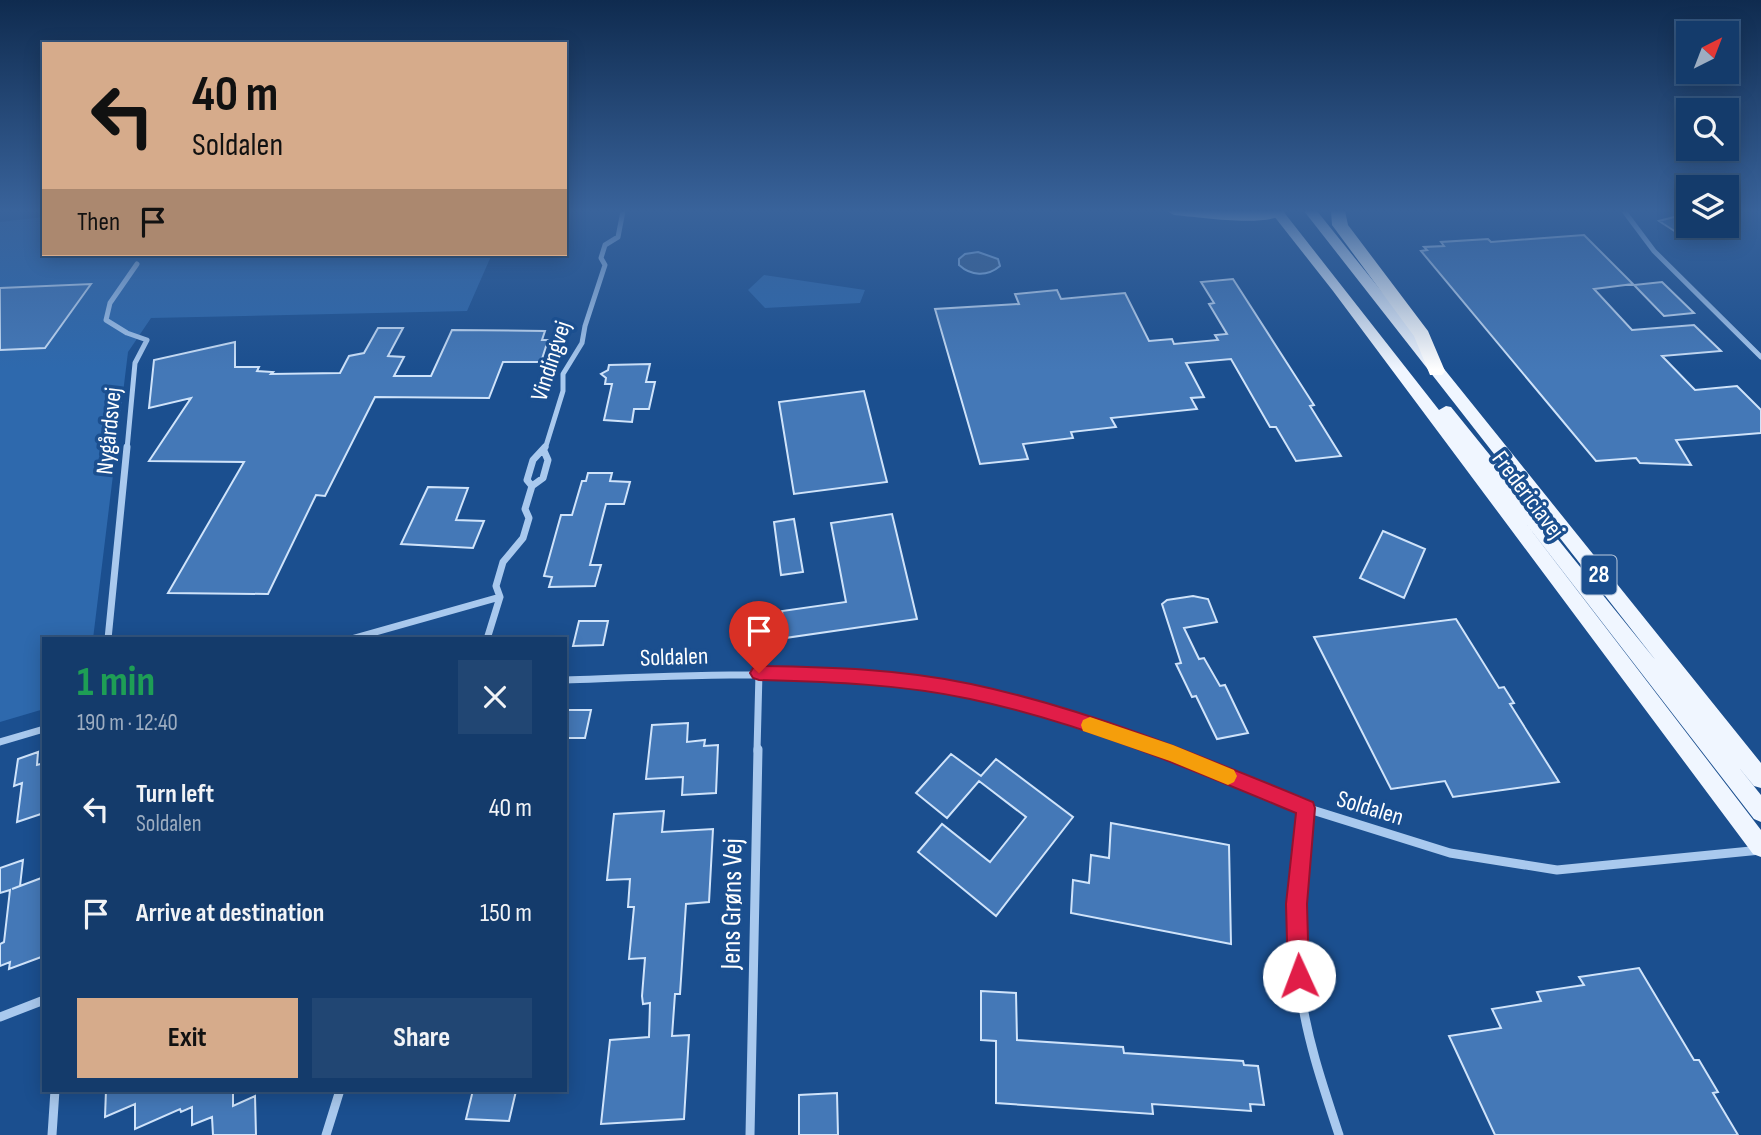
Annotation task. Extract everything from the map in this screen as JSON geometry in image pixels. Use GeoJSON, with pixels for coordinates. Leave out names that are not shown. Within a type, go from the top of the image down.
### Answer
{"type":"FeatureCollection","features":[{"type":"Feature","properties":{"kind":"highway"},"geometry":{"type":"LineString","coordinates":[[1369,264],[1422,335],[1436,371]]}},
{"type":"Feature","properties":{"kind":"main road","name":"Fredericiavej"},"geometry":{"type":"LineString","coordinates":[[1320,264],[1761,849]]}},
{"type":"Feature","properties":{"kind":"main road","name":"Fredericiavej"},"geometry":{"type":"LineString","coordinates":[[1352,264],[1761,779]]}},
{"type":"Feature","properties":{"kind":"main road"},"geometry":{"type":"LineString","coordinates":[[1397,367],[1444,408],[1761,812]]}},
{"type":"Feature","properties":{"kind":"street","name":"Nygårdsvej"},"geometry":{"type":"LineString","coordinates":[[108,637],[135,363],[147,340],[127,333],[106,320],[110,303],[137,264]]}},
{"type":"Feature","properties":{"kind":"street","name":"Vindingvej"},"geometry":{"type":"LineString","coordinates":[[532,486],[527,480],[533,460],[544,451],[563,391],[560,383],[580,349],[604,264]]}},
{"type":"Feature","properties":{"kind":"street"},"geometry":{"type":"LineString","coordinates":[[1667,264],[1761,357]]}},
{"type":"Feature","properties":{"kind":"street","name":"Vindingvej"},"geometry":{"type":"LineString","coordinates":[[488,637],[500,597],[496,586],[503,562],[523,538],[529,518],[526,509],[532,486],[543,478],[548,460],[544,451]]}},
{"type":"Feature","properties":{"kind":"street"},"geometry":{"type":"LineString","coordinates":[[358,637],[500,597]]}},
{"type":"Feature","properties":{"kind":"street","name":"Soldalen"},"geometry":{"type":"LineString","coordinates":[[567,680],[759,673],[865,676],[969,691],[1043,710],[1173,754],[1306,808],[1450,853],[1557,870],[1761,849]]}},
{"type":"Feature","properties":{"kind":"street","name":"Jens Grøns Vej"},"geometry":{"type":"LineString","coordinates":[[750,1135],[759,673]]}},
{"type":"Feature","properties":{"kind":"street"},"geometry":{"type":"LineString","coordinates":[[0,742],[42,730]]}},
{"type":"Feature","properties":{"kind":"street"},"geometry":{"type":"LineString","coordinates":[[1306,808],[1296,904],[1299,976],[1316,1066],[1339,1135]]}},
{"type":"Feature","properties":{"kind":"street"},"geometry":{"type":"LineString","coordinates":[[0,1017],[42,1001]]}},
{"type":"Feature","properties":{"kind":"street"},"geometry":{"type":"LineString","coordinates":[[52,1135],[55,1092]]}},
{"type":"Feature","properties":{"kind":"street"},"geometry":{"type":"LineString","coordinates":[[326,1135],[339,1092]]}},
{"type":"Feature","properties":{"kind":"shaded area"},"geometry":{"type":"Polygon","coordinates":[[[0,264],[488,264],[467,311],[151,318],[128,352],[93,637],[42,637],[42,710],[0,722],[0,264]]]}},
{"type":"Feature","properties":{"kind":"shaded area"},"geometry":{"type":"Polygon","coordinates":[[[999,264],[1000,266],[979,274],[959,265],[999,264]]]}},
{"type":"Feature","properties":{"kind":"shaded area"},"geometry":{"type":"Polygon","coordinates":[[[764,275],[865,290],[860,303],[765,308],[748,290],[764,275]]]}},
{"type":"Feature","properties":{"kind":"building"},"geometry":{"type":"Polygon","coordinates":[[[1432,264],[1613,264],[1633,284],[1594,289],[1632,330],[1694,325],[1721,351],[1662,356],[1695,390],[1737,386],[1761,410],[1761,433],[1676,440],[1691,465],[1640,463],[1636,458],[1596,461],[1432,264]]]}},
{"type":"Feature","properties":{"kind":"building"},"geometry":{"type":"Polygon","coordinates":[[[1233,279],[1314,405],[1310,406],[1341,456],[1296,461],[1276,427],[1270,427],[1231,359],[1186,363],[1204,397],[1191,398],[1197,409],[1111,418],[1116,427],[1071,432],[1073,438],[1023,444],[1028,459],[980,464],[935,309],[1019,304],[1015,294],[1057,290],[1061,299],[1125,293],[1149,341],[1172,339],[1174,344],[1218,340],[1215,335],[1227,334],[1209,304],[1214,303],[1201,282],[1233,279]]]}},
{"type":"Feature","properties":{"kind":"building"},"geometry":{"type":"Polygon","coordinates":[[[1662,282],[1694,313],[1664,316],[1634,285],[1662,282]]]}},
{"type":"Feature","properties":{"kind":"building"},"geometry":{"type":"Polygon","coordinates":[[[91,284],[45,348],[0,350],[0,288],[91,284]]]}},
{"type":"Feature","properties":{"kind":"building"},"geometry":{"type":"Polygon","coordinates":[[[378,328],[403,328],[388,356],[404,357],[394,376],[431,376],[452,330],[545,331],[542,340],[548,340],[541,362],[503,362],[489,398],[375,397],[325,496],[316,495],[268,594],[168,593],[244,462],[149,461],[191,398],[149,408],[154,360],[235,342],[235,367],[259,367],[257,371],[273,372],[271,374],[340,373],[349,356],[364,353],[378,328]]]}},
{"type":"Feature","properties":{"kind":"building"},"geometry":{"type":"Polygon","coordinates":[[[650,364],[646,382],[655,382],[649,409],[634,409],[632,422],[604,420],[612,384],[605,384],[606,378],[601,374],[608,370],[609,365],[650,364]]]}},
{"type":"Feature","properties":{"kind":"building"},"geometry":{"type":"Polygon","coordinates":[[[864,391],[887,482],[794,494],[779,402],[864,391]]]}},
{"type":"Feature","properties":{"kind":"building"},"geometry":{"type":"Polygon","coordinates":[[[588,473],[612,473],[610,481],[630,482],[624,504],[606,504],[590,565],[601,565],[595,586],[549,587],[552,577],[544,576],[561,515],[572,515],[582,481],[586,481],[588,473]]]}},
{"type":"Feature","properties":{"kind":"building"},"geometry":{"type":"Polygon","coordinates":[[[428,487],[468,488],[456,520],[484,521],[473,548],[401,544],[428,487]]]}},
{"type":"Feature","properties":{"kind":"building"},"geometry":{"type":"Polygon","coordinates":[[[892,514],[917,619],[785,638],[782,611],[846,602],[831,523],[892,514]]]}},
{"type":"Feature","properties":{"kind":"building"},"geometry":{"type":"Polygon","coordinates":[[[794,519],[803,572],[781,575],[774,522],[794,519]]]}},
{"type":"Feature","properties":{"kind":"building"},"geometry":{"type":"Polygon","coordinates":[[[1383,531],[1425,549],[1404,598],[1360,578],[1383,531]]]}},
{"type":"Feature","properties":{"kind":"building"},"geometry":{"type":"Polygon","coordinates":[[[1193,596],[1208,599],[1217,622],[1184,628],[1199,659],[1204,658],[1220,686],[1225,685],[1248,733],[1217,739],[1196,696],[1192,697],[1176,664],[1181,663],[1162,604],[1167,600],[1193,596]]]}},
{"type":"Feature","properties":{"kind":"building"},"geometry":{"type":"Polygon","coordinates":[[[1456,619],[1499,688],[1504,687],[1514,703],[1510,704],[1559,782],[1453,797],[1445,781],[1391,789],[1314,637],[1456,619]]]}},
{"type":"Feature","properties":{"kind":"building"},"geometry":{"type":"Polygon","coordinates":[[[579,621],[608,621],[603,645],[573,646],[579,621]]]}},
{"type":"Feature","properties":{"kind":"building"},"geometry":{"type":"Polygon","coordinates":[[[567,710],[591,710],[585,738],[567,738],[567,710]]]}},
{"type":"Feature","properties":{"kind":"building"},"geometry":{"type":"Polygon","coordinates":[[[688,723],[687,742],[705,740],[704,746],[718,745],[716,793],[682,795],[683,777],[646,779],[652,725],[688,723]]]}},
{"type":"Feature","properties":{"kind":"building"},"geometry":{"type":"Polygon","coordinates":[[[38,752],[37,765],[42,764],[42,814],[17,822],[22,783],[14,786],[18,759],[38,752]]]}},
{"type":"Feature","properties":{"kind":"building"},"geometry":{"type":"Polygon","coordinates":[[[951,754],[981,776],[996,759],[1073,817],[996,916],[918,852],[942,824],[990,862],[1026,817],[979,781],[947,818],[916,793],[951,754]]]}},
{"type":"Feature","properties":{"kind":"building"},"geometry":{"type":"Polygon","coordinates":[[[664,811],[662,832],[713,829],[709,902],[686,904],[680,994],[675,994],[672,1036],[689,1035],[684,1119],[601,1124],[610,1040],[649,1037],[650,1003],[643,1004],[642,996],[645,958],[629,959],[634,907],[628,907],[630,879],[607,880],[614,814],[664,811]]]}},
{"type":"Feature","properties":{"kind":"building"},"geometry":{"type":"Polygon","coordinates":[[[1111,823],[1229,845],[1231,944],[1071,913],[1073,880],[1089,883],[1091,855],[1109,858],[1111,823]]]}},
{"type":"Feature","properties":{"kind":"building"},"geometry":{"type":"Polygon","coordinates":[[[23,860],[20,886],[42,878],[42,957],[9,969],[10,962],[0,966],[0,944],[4,942],[10,890],[0,893],[0,868],[23,860]]]}},
{"type":"Feature","properties":{"kind":"building"},"geometry":{"type":"Polygon","coordinates":[[[1639,968],[1694,1060],[1699,1060],[1718,1092],[1713,1093],[1738,1135],[1495,1135],[1449,1036],[1501,1028],[1492,1009],[1541,1001],[1537,992],[1584,985],[1579,977],[1639,968]]]}},
{"type":"Feature","properties":{"kind":"building"},"geometry":{"type":"Polygon","coordinates":[[[981,991],[1016,993],[1017,1040],[1123,1047],[1124,1053],[1243,1061],[1244,1065],[1258,1066],[1264,1105],[1250,1104],[1251,1111],[1152,1104],[1153,1114],[996,1103],[996,1041],[981,1040],[981,991]]]}},
{"type":"Feature","properties":{"kind":"building"},"geometry":{"type":"Polygon","coordinates":[[[106,1092],[233,1092],[233,1106],[255,1096],[256,1135],[213,1135],[212,1117],[192,1125],[192,1107],[181,1112],[180,1109],[135,1129],[135,1104],[105,1117],[106,1092]]]}},
{"type":"Feature","properties":{"kind":"building"},"geometry":{"type":"Polygon","coordinates":[[[473,1092],[516,1092],[509,1121],[466,1119],[473,1092]]]}},
{"type":"Feature","properties":{"kind":"building"},"geometry":{"type":"Polygon","coordinates":[[[837,1093],[838,1135],[799,1135],[799,1095],[837,1093]]]}},
{"type":"Feature","properties":{"kind":"slow traffic"},"geometry":{"type":"LineString","coordinates":[[1090,725],[1228,776]]}},
{"type":"Feature","properties":{"kind":"route"},"geometry":{"type":"LineString","coordinates":[[759,673],[865,676],[969,691],[1043,710],[1173,754],[1306,808],[1296,904],[1299,976]]}}]}
